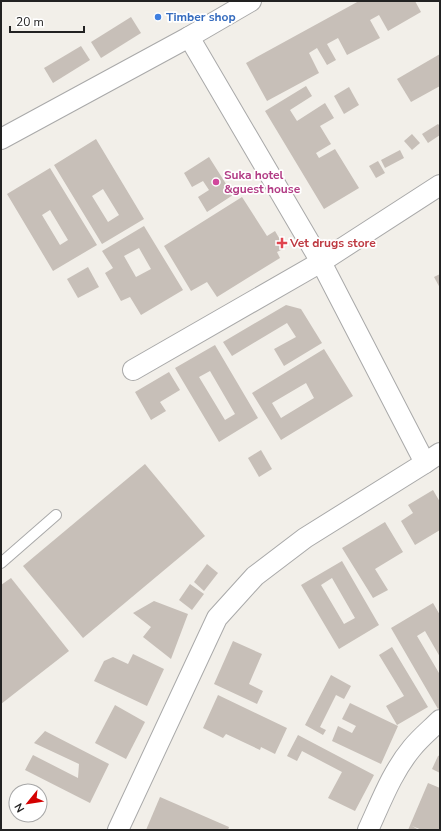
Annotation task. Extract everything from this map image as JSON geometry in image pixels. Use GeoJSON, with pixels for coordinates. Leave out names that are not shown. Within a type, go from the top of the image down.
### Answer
{"type":"FeatureCollection","features":[{"type":"Feature","properties":{"kind":"street"},"geometry":{"type":"LineString","coordinates":[[1,139],[189,37],[251,1]]}},
{"type":"Feature","properties":{"kind":"street"},"geometry":{"type":"LineString","coordinates":[[118,830],[217,618],[255,576],[304,538],[432,458],[321,262],[189,37]]}},
{"type":"Feature","properties":{"kind":"street"},"geometry":{"type":"LineString","coordinates":[[133,370],[321,262],[440,185]]}},
{"type":"Feature","properties":{"kind":"street"},"geometry":{"type":"LineString","coordinates":[[368,830],[401,764],[412,748],[440,720]]}},
{"type":"Feature","properties":{"kind":"lane"},"geometry":{"type":"LineString","coordinates":[[1,563],[56,515]]}},
{"type":"Feature","properties":{"kind":"building"},"geometry":{"type":"Polygon","coordinates":[[[359,1],[415,1],[421,12],[388,31],[379,15],[370,20],[380,38],[347,55],[338,38],[327,44],[336,60],[327,65],[317,48],[309,53],[319,73],[267,101],[246,63],[359,1]]]}},
{"type":"Feature","properties":{"kind":"building"},"geometry":{"type":"Polygon","coordinates":[[[131,17],[141,33],[101,58],[91,42],[131,17]]]}},
{"type":"Feature","properties":{"kind":"building"},"geometry":{"type":"Polygon","coordinates":[[[81,46],[90,60],[53,83],[44,68],[81,46]]]}},
{"type":"Feature","properties":{"kind":"building"},"geometry":{"type":"Polygon","coordinates":[[[440,54],[440,86],[411,102],[397,79],[440,54]]]}},
{"type":"Feature","properties":{"kind":"building"},"geometry":{"type":"Polygon","coordinates":[[[306,86],[312,96],[290,110],[297,121],[325,103],[334,118],[320,126],[331,144],[316,153],[319,158],[335,149],[359,188],[324,209],[265,111],[306,86]]]}},
{"type":"Feature","properties":{"kind":"building"},"geometry":{"type":"Polygon","coordinates":[[[349,87],[359,105],[344,114],[334,96],[349,87]]]}},
{"type":"Feature","properties":{"kind":"building"},"geometry":{"type":"Polygon","coordinates":[[[438,124],[440,126],[440,135],[428,143],[422,134],[438,124]]]}},
{"type":"Feature","properties":{"kind":"building"},"geometry":{"type":"Polygon","coordinates":[[[412,134],[420,143],[412,150],[404,141],[412,134]]]}},
{"type":"Feature","properties":{"kind":"building"},"geometry":{"type":"Polygon","coordinates":[[[96,139],[144,219],[102,244],[54,165],[96,139]],[[103,189],[92,196],[108,222],[119,215],[103,189]]]}},
{"type":"Feature","properties":{"kind":"building"},"geometry":{"type":"Polygon","coordinates":[[[400,150],[404,158],[385,168],[381,160],[400,150]]]}},
{"type":"Feature","properties":{"kind":"building"},"geometry":{"type":"Polygon","coordinates":[[[209,157],[233,195],[207,212],[198,197],[209,190],[203,181],[192,187],[184,173],[209,157]]]}},
{"type":"Feature","properties":{"kind":"building"},"geometry":{"type":"Polygon","coordinates":[[[378,161],[385,173],[376,178],[369,166],[378,161]]]}},
{"type":"Feature","properties":{"kind":"building"},"geometry":{"type":"Polygon","coordinates":[[[50,168],[97,245],[53,271],[7,194],[50,168]],[[50,210],[42,215],[60,245],[68,240],[50,210]]]}},
{"type":"Feature","properties":{"kind":"building"},"geometry":{"type":"Polygon","coordinates":[[[242,197],[267,236],[275,231],[285,248],[277,252],[280,258],[217,297],[207,282],[191,291],[164,246],[242,197]]]}},
{"type":"Feature","properties":{"kind":"building"},"geometry":{"type":"Polygon","coordinates":[[[144,226],[183,290],[141,315],[130,297],[121,301],[105,273],[113,268],[102,251],[144,226]],[[139,248],[124,256],[136,277],[151,269],[139,248]]]}},
{"type":"Feature","properties":{"kind":"building"},"geometry":{"type":"Polygon","coordinates":[[[88,267],[99,287],[78,298],[67,279],[88,267]]]}},
{"type":"Feature","properties":{"kind":"building"},"geometry":{"type":"Polygon","coordinates":[[[440,274],[440,288],[434,277],[440,274]]]}},
{"type":"Feature","properties":{"kind":"building"},"geometry":{"type":"Polygon","coordinates":[[[286,305],[301,309],[322,343],[284,366],[274,349],[296,337],[287,323],[232,356],[223,342],[286,305]]]}},
{"type":"Feature","properties":{"kind":"building"},"geometry":{"type":"Polygon","coordinates":[[[215,345],[258,418],[219,442],[175,368],[215,345]],[[210,371],[199,377],[225,420],[235,414],[210,371]]]}},
{"type":"Feature","properties":{"kind":"building"},"geometry":{"type":"Polygon","coordinates":[[[324,349],[353,396],[281,440],[252,393],[324,349]],[[306,383],[272,403],[281,418],[314,398],[306,383]]]}},
{"type":"Feature","properties":{"kind":"building"},"geometry":{"type":"Polygon","coordinates":[[[169,372],[180,390],[160,402],[166,411],[151,420],[135,392],[169,372]]]}},
{"type":"Feature","properties":{"kind":"building"},"geometry":{"type":"Polygon","coordinates":[[[261,450],[272,469],[259,477],[248,458],[261,450]]]}},
{"type":"Feature","properties":{"kind":"building"},"geometry":{"type":"Polygon","coordinates":[[[145,464],[205,536],[83,638],[23,566],[145,464]]]}},
{"type":"Feature","properties":{"kind":"building"},"geometry":{"type":"Polygon","coordinates":[[[433,490],[440,502],[440,530],[415,545],[401,521],[413,513],[408,505],[433,490]]]}},
{"type":"Feature","properties":{"kind":"building"},"geometry":{"type":"Polygon","coordinates":[[[385,522],[403,552],[375,569],[388,590],[373,598],[342,548],[385,522]]]}},
{"type":"Feature","properties":{"kind":"building"},"geometry":{"type":"Polygon","coordinates":[[[342,561],[379,625],[339,649],[301,585],[342,561]],[[332,578],[321,585],[344,624],[355,618],[332,578]]]}},
{"type":"Feature","properties":{"kind":"building"},"geometry":{"type":"Polygon","coordinates":[[[207,564],[218,573],[204,591],[194,582],[207,564]]]}},
{"type":"Feature","properties":{"kind":"building"},"geometry":{"type":"Polygon","coordinates":[[[11,578],[69,651],[1,704],[1,585],[11,578]]]}},
{"type":"Feature","properties":{"kind":"building"},"geometry":{"type":"Polygon","coordinates":[[[190,584],[204,594],[192,610],[179,600],[190,584]]]}},
{"type":"Feature","properties":{"kind":"building"},"geometry":{"type":"Polygon","coordinates":[[[154,601],[188,614],[171,659],[143,637],[151,627],[133,613],[154,601]]]}},
{"type":"Feature","properties":{"kind":"building"},"geometry":{"type":"Polygon","coordinates":[[[433,603],[440,615],[440,657],[425,631],[417,636],[439,673],[440,672],[440,708],[438,709],[391,628],[433,603]]]}},
{"type":"Feature","properties":{"kind":"building"},"geometry":{"type":"Polygon","coordinates":[[[233,641],[262,654],[249,684],[263,691],[257,704],[214,684],[233,641]]]}},
{"type":"Feature","properties":{"kind":"building"},"geometry":{"type":"Polygon","coordinates":[[[392,647],[428,707],[397,725],[386,706],[404,696],[379,655],[392,647]]]}},
{"type":"Feature","properties":{"kind":"building"},"geometry":{"type":"Polygon","coordinates":[[[133,654],[164,669],[147,706],[94,681],[104,661],[113,657],[128,664],[133,654]]]}},
{"type":"Feature","properties":{"kind":"building"},"geometry":{"type":"Polygon","coordinates":[[[331,675],[351,686],[344,699],[336,695],[320,727],[326,730],[323,735],[305,725],[331,675]]]}},
{"type":"Feature","properties":{"kind":"building"},"geometry":{"type":"Polygon","coordinates":[[[218,695],[287,728],[275,754],[261,747],[260,750],[226,734],[223,738],[203,728],[218,695]]]}},
{"type":"Feature","properties":{"kind":"building"},"geometry":{"type":"Polygon","coordinates":[[[350,703],[398,726],[381,764],[332,741],[338,726],[352,733],[356,726],[342,719],[350,703]]]}},
{"type":"Feature","properties":{"kind":"building"},"geometry":{"type":"Polygon","coordinates":[[[115,705],[145,722],[126,759],[95,743],[115,705]]]}},
{"type":"Feature","properties":{"kind":"building"},"geometry":{"type":"Polygon","coordinates":[[[45,731],[109,764],[90,803],[25,770],[33,755],[78,778],[79,764],[34,743],[45,731]]]}},
{"type":"Feature","properties":{"kind":"building"},"geometry":{"type":"Polygon","coordinates":[[[298,735],[374,775],[355,811],[328,798],[342,772],[302,751],[297,761],[287,756],[298,735]]]}},
{"type":"Feature","properties":{"kind":"building"},"geometry":{"type":"Polygon","coordinates":[[[440,755],[440,773],[432,769],[438,756],[440,755]]]}},
{"type":"Feature","properties":{"kind":"building"},"geometry":{"type":"Polygon","coordinates":[[[428,783],[440,788],[440,830],[422,830],[412,826],[419,830],[408,830],[428,783]]]}},
{"type":"Feature","properties":{"kind":"building"},"geometry":{"type":"Polygon","coordinates":[[[160,797],[229,827],[228,830],[146,830],[160,797]]]}},
{"type":"Feature","properties":{"kind":"place","name":"Timber shop"},"geometry":{"type":"Point","coordinates":[158,17]}},
{"type":"Feature","properties":{"kind":"place","name":"Suka hotel &guest house"},"geometry":{"type":"Point","coordinates":[216,182]}},
{"type":"Feature","properties":{"kind":"place","name":"Vet drugs store"},"geometry":{"type":"Point","coordinates":[282,243]}}]}
